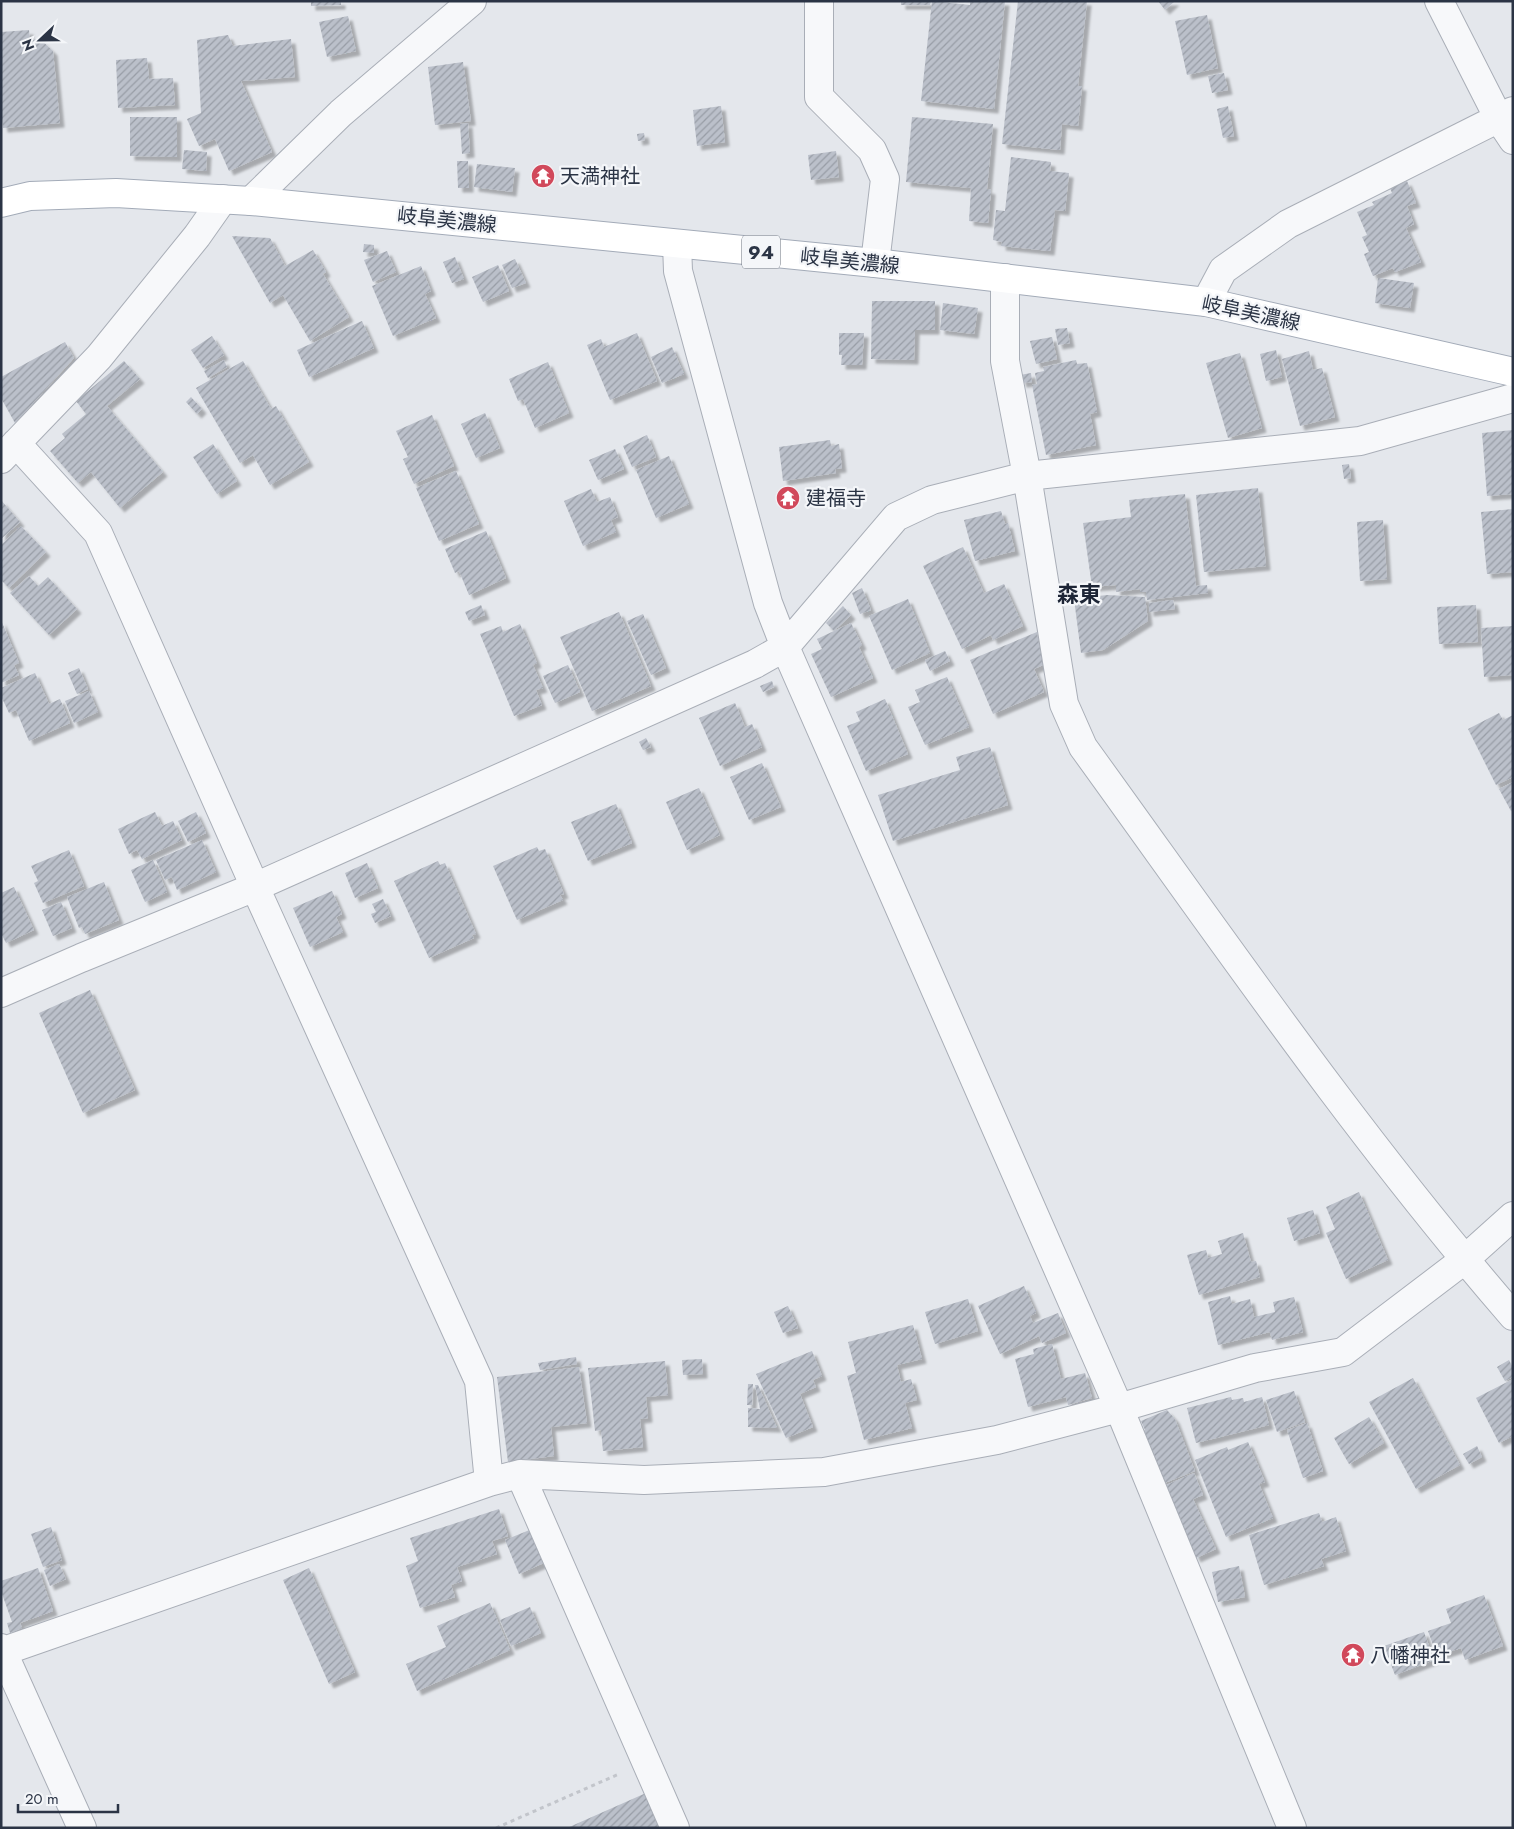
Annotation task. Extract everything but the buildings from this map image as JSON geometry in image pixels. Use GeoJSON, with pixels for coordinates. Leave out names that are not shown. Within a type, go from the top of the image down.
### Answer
{"type":"FeatureCollection","features":[{"type":"Feature","properties":{"kind":"main road","name":"岐阜美濃線"},"geometry":{"type":"LineString","coordinates":[[1,203],[30,196],[116,193],[223,199],[874,263],[1206,302],[1513,372]]}},
{"type":"Feature","properties":{"kind":"street"},"geometry":{"type":"LineString","coordinates":[[251,201],[341,113],[472,1]]}},
{"type":"Feature","properties":{"kind":"street"},"geometry":{"type":"LineString","coordinates":[[819,1],[820,97],[872,150],[884,178],[874,263]]}},
{"type":"Feature","properties":{"kind":"street"},"geometry":{"type":"LineString","coordinates":[[1206,302],[1223,270],[1288,224],[1508,123],[1439,1]]}},
{"type":"Feature","properties":{"kind":"street"},"geometry":{"type":"LineString","coordinates":[[223,199],[197,236],[99,357],[8,451],[98,533],[255,887],[479,1381],[488,1482]]}},
{"type":"Feature","properties":{"kind":"street"},"geometry":{"type":"LineString","coordinates":[[676,244],[678,271],[768,603],[785,647],[1119,1408],[1292,1828]]}},
{"type":"Feature","properties":{"kind":"street"},"geometry":{"type":"LineString","coordinates":[[1005,278],[1005,361],[1027,476],[1064,704],[1083,746],[1332,1090],[1464,1260],[1513,1316]]}},
{"type":"Feature","properties":{"kind":"street"},"geometry":{"type":"LineString","coordinates":[[1,993],[255,887],[746,668],[785,647],[896,517],[932,500],[1027,476],[1360,441],[1513,398]]}},
{"type":"Feature","properties":{"kind":"street"},"geometry":{"type":"LineString","coordinates":[[82,1828],[2,1650],[488,1482],[520,1474],[644,1480],[824,1472],[997,1440],[1119,1408],[1255,1368],[1343,1352],[1464,1260],[1513,1216]]}},
{"type":"Feature","properties":{"kind":"street"},"geometry":{"type":"LineString","coordinates":[[520,1474],[675,1828]]}},
{"type":"Feature","properties":{"kind":"path"},"geometry":{"type":"LineString","coordinates":[[496,1828],[646,1762]]}},
{"type":"Feature","properties":{"kind":"place","name":"天満神社"},"geometry":{"type":"Point","coordinates":[543,176]}},
{"type":"Feature","properties":{"kind":"place","name":"建福寺"},"geometry":{"type":"Point","coordinates":[788,498]}},
{"type":"Feature","properties":{"kind":"place","name":"八幡神社"},"geometry":{"type":"Point","coordinates":[1353,1655]}},
{"type":"Feature","properties":{"kind":"district","name":"森東"},"geometry":{"type":"Point","coordinates":[1079,594]}}]}
